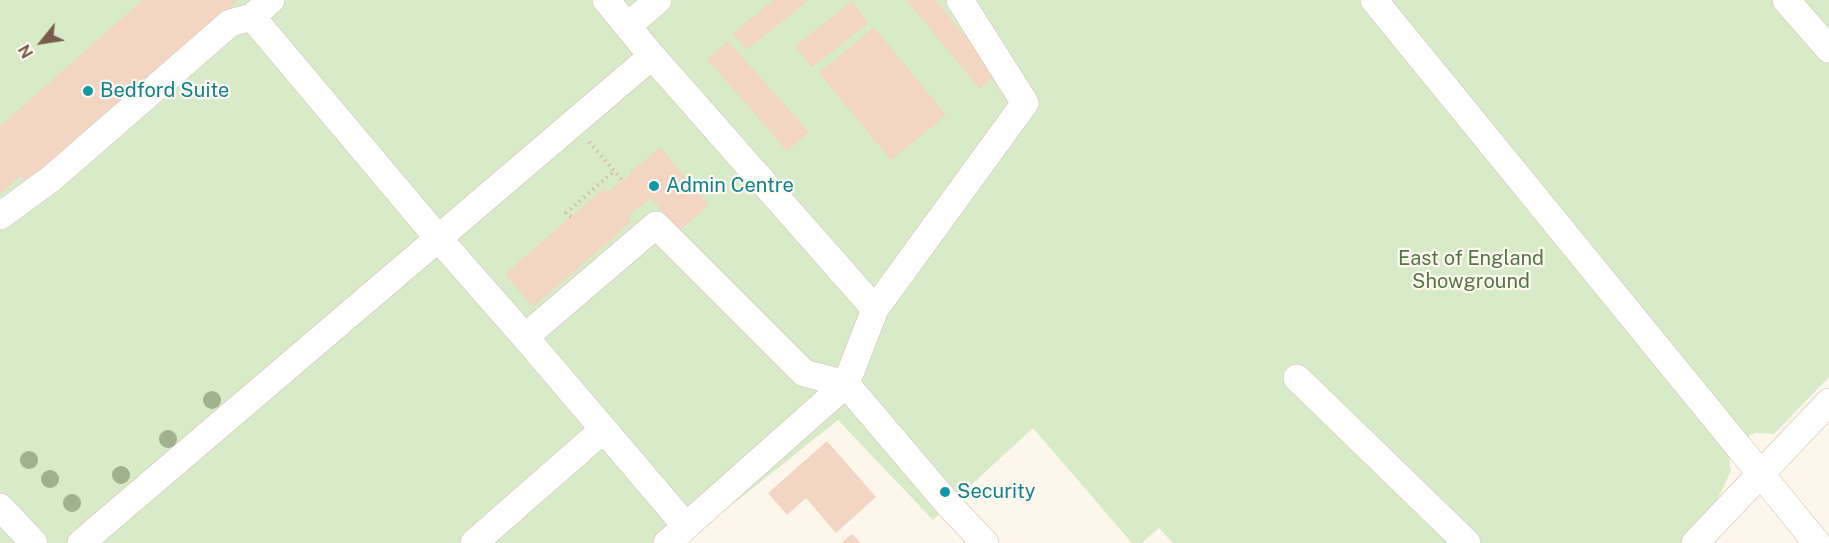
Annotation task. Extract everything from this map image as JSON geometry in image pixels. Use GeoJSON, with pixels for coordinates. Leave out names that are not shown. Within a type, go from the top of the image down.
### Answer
{"type":"FeatureCollection","features":[{"type":"Feature","properties":{"kind":"street"},"geometry":{"type":"LineString","coordinates":[[606,0],[652,56],[874,309]]}},
{"type":"Feature","properties":{"kind":"street"},"geometry":{"type":"LineString","coordinates":[[628,26],[658,0]]}},
{"type":"Feature","properties":{"kind":"street"},"geometry":{"type":"LineString","coordinates":[[0,216],[52,178],[230,23],[261,8],[438,238],[603,430],[676,535],[846,384],[874,309],[1025,103],[960,0]]}},
{"type":"Feature","properties":{"kind":"street"},"geometry":{"type":"LineString","coordinates":[[1374,0],[1817,543]]}},
{"type":"Feature","properties":{"kind":"street"},"geometry":{"type":"LineString","coordinates":[[1786,0],[1829,49]]}},
{"type":"Feature","properties":{"kind":"street"},"geometry":{"type":"LineString","coordinates":[[81,543],[652,56]]}},
{"type":"Feature","properties":{"kind":"street"},"geometry":{"type":"LineString","coordinates":[[525,337],[656,225],[804,373],[846,384],[949,505],[985,543]]}},
{"type":"Feature","properties":{"kind":"street"},"geometry":{"type":"LineString","coordinates":[[1297,378],[1467,543]]}},
{"type":"Feature","properties":{"kind":"street"},"geometry":{"type":"LineString","coordinates":[[1695,543],[1829,402]]}},
{"type":"Feature","properties":{"kind":"street"},"geometry":{"type":"LineString","coordinates":[[474,543],[603,430]]}},
{"type":"Feature","properties":{"kind":"street"},"geometry":{"type":"LineString","coordinates":[[0,507],[34,543]]}},
{"type":"Feature","properties":{"kind":"path"},"geometry":{"type":"LineString","coordinates":[[573,123],[623,181]]}},
{"type":"Feature","properties":{"kind":"path"},"geometry":{"type":"LineString","coordinates":[[571,217],[566,213],[614,171]]}},
{"type":"Feature","properties":{"kind":"green space","name":"East of England Showground"},"geometry":{"type":"Polygon","coordinates":[[[0,0],[1829,0],[1829,377],[1774,434],[1755,433],[1727,446],[1731,471],[1717,500],[1682,543],[1173,543],[1159,528],[1142,543],[1132,543],[1033,428],[933,520],[838,420],[684,543],[0,543],[0,0]]]}},
{"type":"Feature","properties":{"kind":"building"},"geometry":{"type":"Polygon","coordinates":[[[143,0],[238,0],[29,185],[20,176],[0,194],[0,126],[143,0]]]}},
{"type":"Feature","properties":{"kind":"building"},"geometry":{"type":"Polygon","coordinates":[[[774,0],[809,0],[746,50],[733,33],[774,0]]]}},
{"type":"Feature","properties":{"kind":"building"},"geometry":{"type":"Polygon","coordinates":[[[906,0],[935,0],[997,74],[980,89],[906,0]]]}},
{"type":"Feature","properties":{"kind":"building"},"geometry":{"type":"Polygon","coordinates":[[[852,1],[868,23],[812,67],[795,46],[852,1]]]}},
{"type":"Feature","properties":{"kind":"building"},"geometry":{"type":"Polygon","coordinates":[[[874,27],[946,115],[891,160],[819,73],[874,27]]]}},
{"type":"Feature","properties":{"kind":"building"},"geometry":{"type":"Polygon","coordinates":[[[728,41],[809,132],[787,151],[707,59],[728,41]]]}},
{"type":"Feature","properties":{"kind":"building"},"geometry":{"type":"Polygon","coordinates":[[[660,147],[709,205],[679,231],[651,198],[628,216],[632,221],[533,307],[505,274],[604,188],[607,192],[631,175],[630,173],[660,147]]]}},
{"type":"Feature","properties":{"kind":"building"},"geometry":{"type":"Polygon","coordinates":[[[827,441],[876,497],[836,533],[806,498],[787,515],[768,493],[827,441]]]}},
{"type":"Feature","properties":{"kind":"building"},"geometry":{"type":"Polygon","coordinates":[[[852,534],[861,543],[841,543],[852,534]]]}},
{"type":"Feature","properties":{"kind":"place","name":"Bedford Suite"},"geometry":{"type":"Point","coordinates":[88,91]}},
{"type":"Feature","properties":{"kind":"place","name":"Admin Centre"},"geometry":{"type":"Point","coordinates":[654,186]}},
{"type":"Feature","properties":{"kind":"place","name":"Security"},"geometry":{"type":"Point","coordinates":[945,492]}}]}
